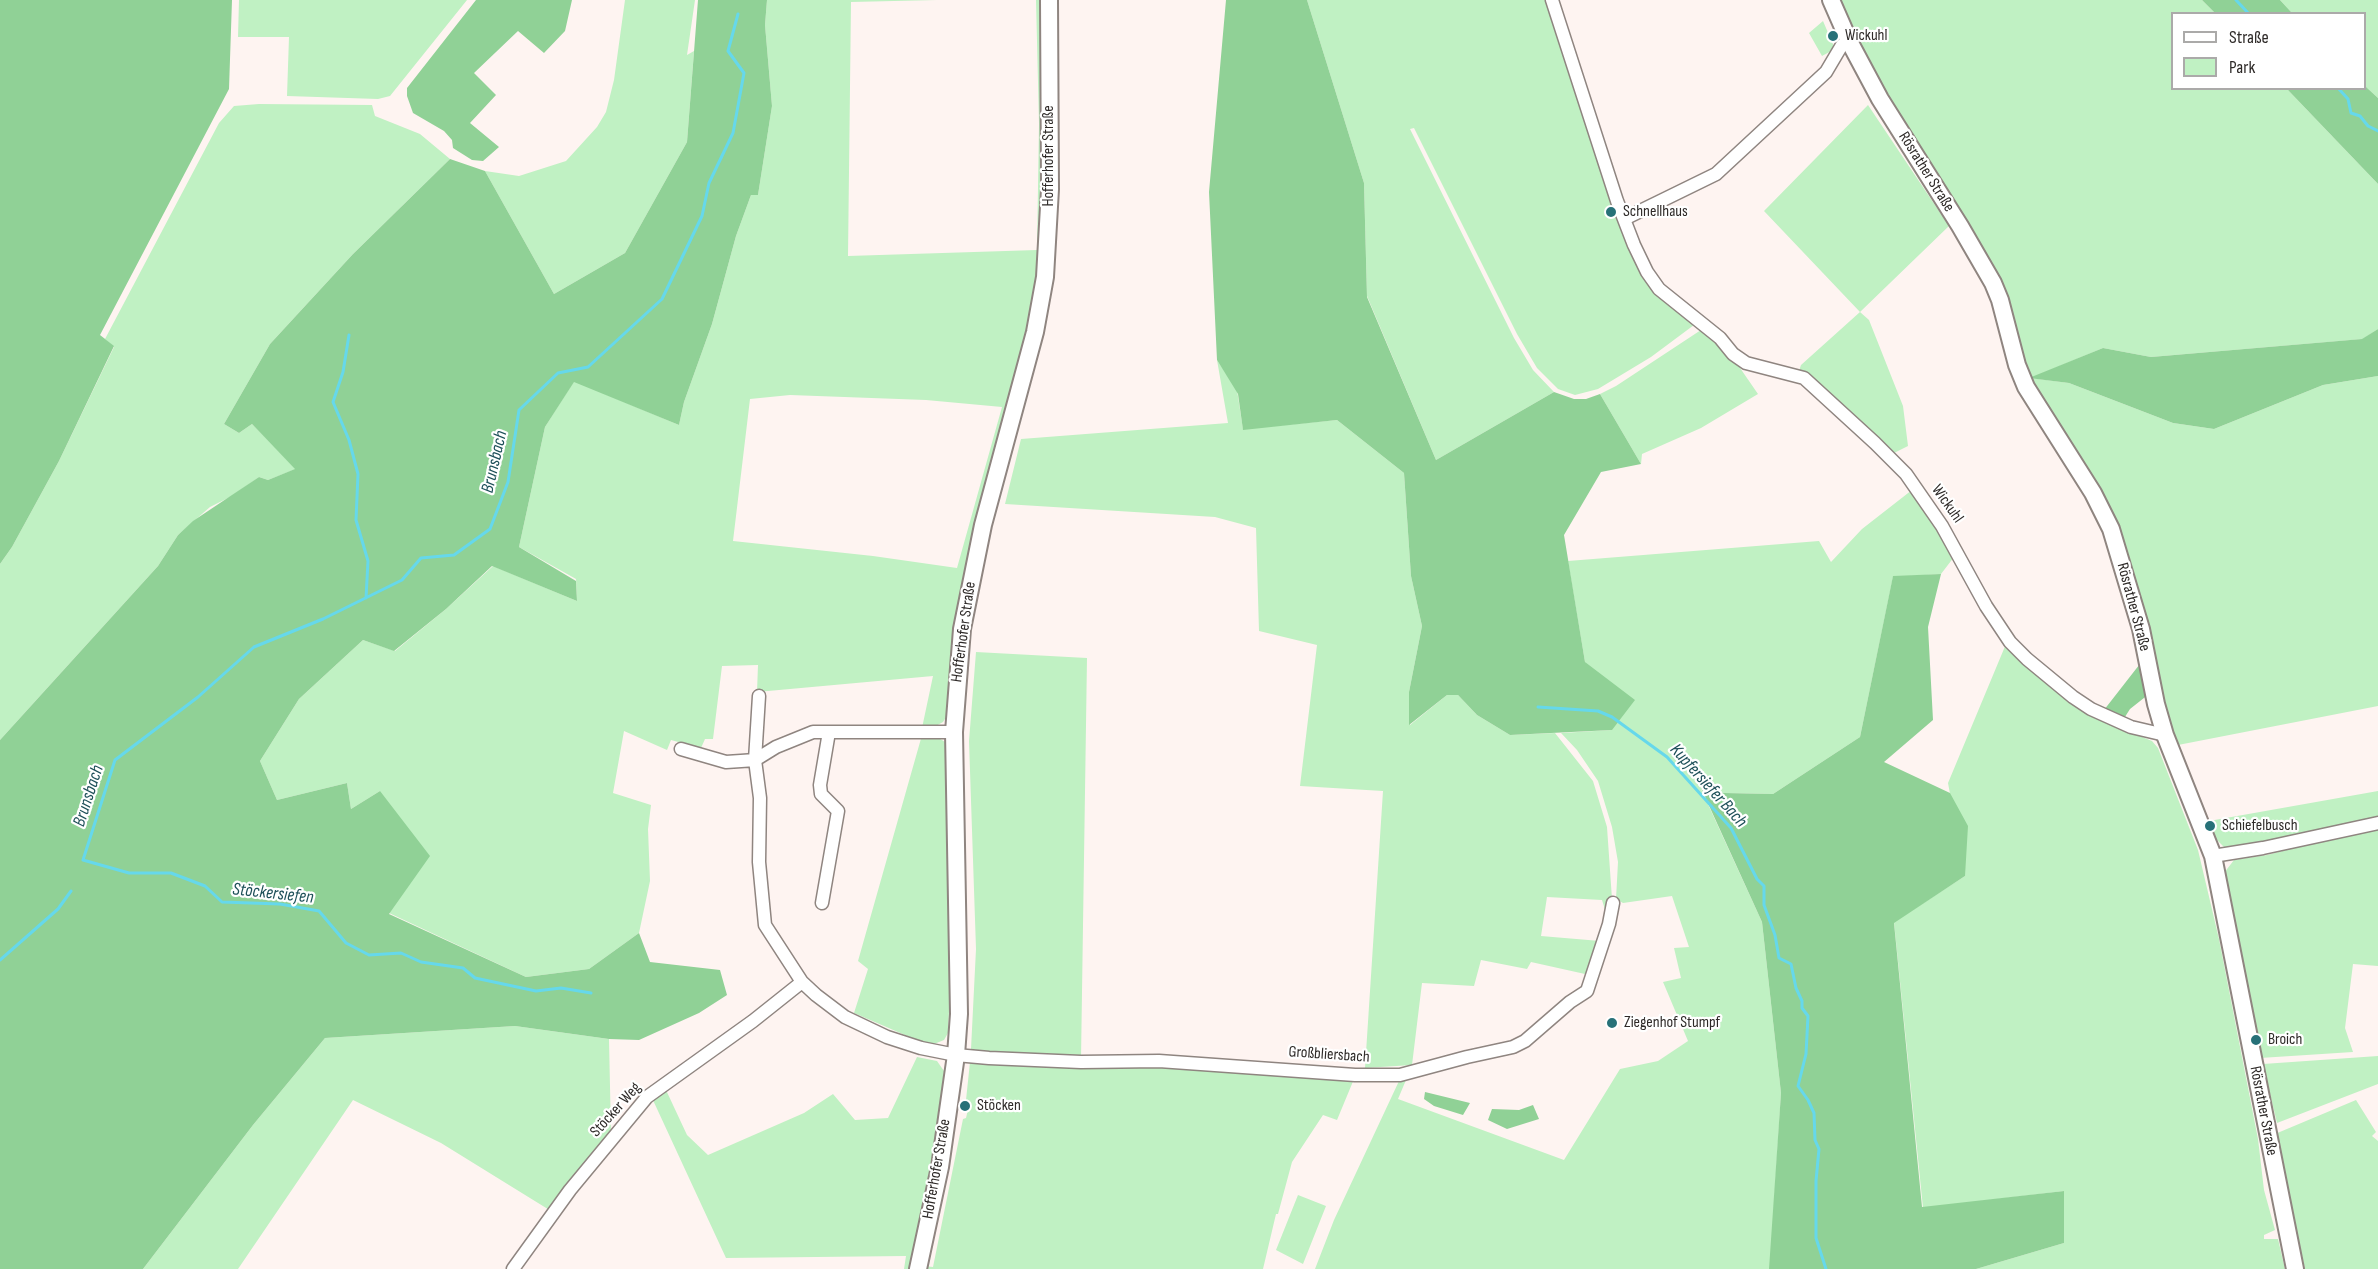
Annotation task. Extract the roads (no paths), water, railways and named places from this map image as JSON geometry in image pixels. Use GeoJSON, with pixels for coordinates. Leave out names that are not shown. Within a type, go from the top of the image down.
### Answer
{"type":"FeatureCollection","features":[{"type":"Feature","properties":{"kind":"street","name":"Hofferhofer Straße"},"geometry":{"type":"LineString","coordinates":[[918,1269],[940,1167],[956,1055],[959,959],[954,732],[958,660],[972,575],[989,502],[1030,352],[1045,277],[1050,189],[1049,0]]}},
{"type":"Feature","properties":{"kind":"street","name":"Wickuhl"},"geometry":{"type":"LineString","coordinates":[[1552,0],[1624,219],[1647,272],[1659,289],[1720,338],[1732,354],[1746,363],[1797,375],[1812,384],[1906,474],[1948,534],[1986,606],[2010,642],[2052,680],[2091,709],[2131,727],[2165,735]]}},
{"type":"Feature","properties":{"kind":"street","name":"Rösrather Straße"},"geometry":{"type":"LineString","coordinates":[[1831,0],[1849,41],[1880,99],[1993,283],[2000,300],[2017,365],[2026,387],[2104,512],[2141,629],[2156,704],[2165,735],[2213,856],[2295,1269]]}},
{"type":"Feature","properties":{"kind":"street"},"geometry":{"type":"LineString","coordinates":[[1624,219],[1716,174],[1826,72],[1842,45],[1849,41]]}},
{"type":"Feature","properties":{"kind":"street"},"geometry":{"type":"LineString","coordinates":[[759,696],[755,760],[760,798],[759,862],[765,925],[802,982],[845,1017],[912,1046],[956,1055]]}},
{"type":"Feature","properties":{"kind":"street"},"geometry":{"type":"LineString","coordinates":[[681,749],[726,762],[755,760],[794,738],[813,732],[954,732]]}},
{"type":"Feature","properties":{"kind":"street"},"geometry":{"type":"LineString","coordinates":[[822,903],[838,811],[821,794],[820,785],[830,732]]}},
{"type":"Feature","properties":{"kind":"street"},"geometry":{"type":"LineString","coordinates":[[2213,856],[2263,848],[2378,823]]}},
{"type":"Feature","properties":{"kind":"street","name":"Großbliersbach"},"geometry":{"type":"LineString","coordinates":[[956,1055],[1081,1062],[1159,1061],[1354,1075],[1400,1075],[1467,1056],[1513,1047],[1525,1041],[1587,990],[1609,924],[1613,903]]}},
{"type":"Feature","properties":{"kind":"street","name":"Stöcker Weg"},"geometry":{"type":"LineString","coordinates":[[513,1269],[570,1190],[647,1097],[753,1021],[802,982]]}},
{"type":"Feature","properties":{"kind":"waterway"},"geometry":{"type":"LineString","coordinates":[[2236,0],[2247,12]]}},
{"type":"Feature","properties":{"kind":"waterway","name":"Brunsbach"},"geometry":{"type":"LineString","coordinates":[[591,993],[561,988],[536,991],[475,978],[463,968],[421,962],[401,953],[369,955],[346,943],[319,911],[280,904],[222,902],[205,886],[171,873],[129,873],[83,860],[115,760],[198,697],[254,647],[323,619],[402,580],[421,558],[454,555],[490,529],[508,482],[519,410],[558,373],[588,367],[662,299],[702,216],[709,183],[733,133],[744,73],[728,51],[738,14]]}},
{"type":"Feature","properties":{"kind":"waterway"},"geometry":{"type":"LineString","coordinates":[[2340,90],[2348,99],[2351,113],[2360,116],[2368,126],[2378,131]]}},
{"type":"Feature","properties":{"kind":"waterway"},"geometry":{"type":"LineString","coordinates":[[349,335],[343,372],[333,402],[349,440],[358,474],[356,520],[368,561],[366,598]]}},
{"type":"Feature","properties":{"kind":"waterway","name":"Kupfersiefer Bach"},"geometry":{"type":"LineString","coordinates":[[1538,707],[1598,711],[1612,717],[1667,757],[1731,828],[1757,879],[1764,886],[1764,905],[1775,935],[1779,958],[1791,964],[1802,1008],[1808,1016],[1806,1054],[1798,1086],[1814,1113],[1815,1140],[1819,1149],[1816,1181],[1816,1238],[1826,1269]]}},
{"type":"Feature","properties":{"kind":"waterway","name":"Brunsbach"},"geometry":{"type":"LineString","coordinates":[[0,960],[58,909],[71,891]]}},
{"type":"Feature","properties":{"kind":"place","name":"Wickuhl"},"geometry":{"type":"Point","coordinates":[1833,36]}},
{"type":"Feature","properties":{"kind":"place","name":"Schnellhaus"},"geometry":{"type":"Point","coordinates":[1611,212]}},
{"type":"Feature","properties":{"kind":"place","name":"Schiefelbusch"},"geometry":{"type":"Point","coordinates":[2210,826]}},
{"type":"Feature","properties":{"kind":"place","name":"Ziegenhof Stumpf"},"geometry":{"type":"Point","coordinates":[1612,1023]}},
{"type":"Feature","properties":{"kind":"place","name":"Broich"},"geometry":{"type":"Point","coordinates":[2256,1040]}},
{"type":"Feature","properties":{"kind":"place","name":"Stöcken"},"geometry":{"type":"Point","coordinates":[965,1106]}},
{"type":"Feature","properties":{"kind":"water label","name":"Stöckersiefen"},"geometry":{"type":"Point","coordinates":[273,894]}}]}
